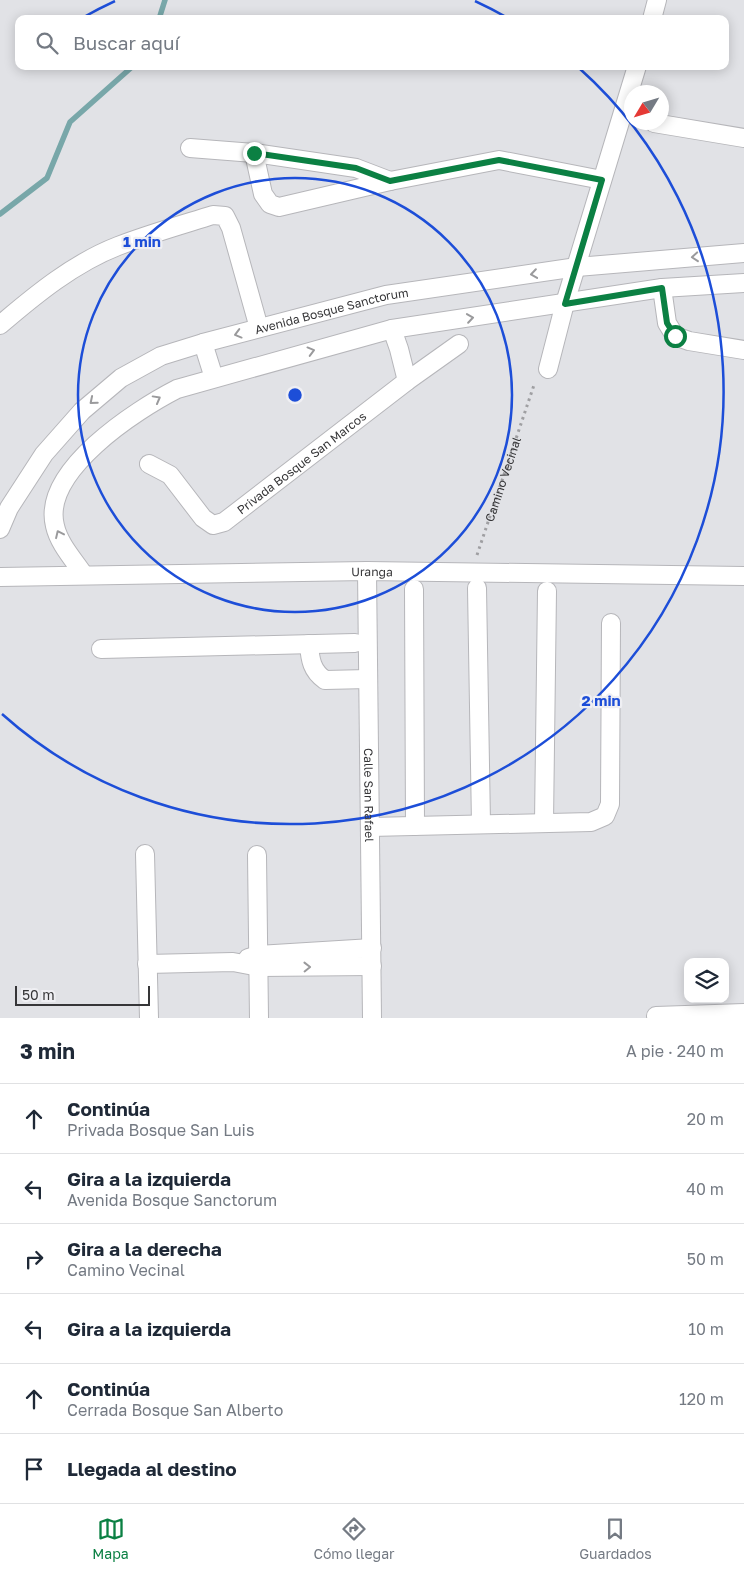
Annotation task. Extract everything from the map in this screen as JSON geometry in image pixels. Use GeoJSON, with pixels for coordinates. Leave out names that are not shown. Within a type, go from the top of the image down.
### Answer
{"type":"FeatureCollection","features":[{"type":"Feature","properties":{"kind":"street"},"geometry":{"type":"LineString","coordinates":[[653,15],[657,0]]}},
{"type":"Feature","properties":{"kind":"street"},"geometry":{"type":"LineString","coordinates":[[548,370],[565,304],[636,70]]}},
{"type":"Feature","properties":{"kind":"street"},"geometry":{"type":"LineString","coordinates":[[669,126],[744,138]]}},
{"type":"Feature","properties":{"kind":"street"},"geometry":{"type":"LineString","coordinates":[[190,148],[254,153],[356,168],[390,181]]}},
{"type":"Feature","properties":{"kind":"street"},"geometry":{"type":"LineString","coordinates":[[254,153],[263,194],[270,204],[279,207],[390,181],[499,160],[602,180]]}},
{"type":"Feature","properties":{"kind":"street"},"geometry":{"type":"LineString","coordinates":[[0,325],[25,303],[74,268],[116,247],[213,214],[225,216],[232,228],[258,322]]}},
{"type":"Feature","properties":{"kind":"street","name":"Avenida Bosque Sanctorum"},"geometry":{"type":"LineString","coordinates":[[0,529],[10,508],[44,454],[82,411],[121,378],[161,356],[203,343],[258,322],[386,295],[577,268],[744,253]]}},
{"type":"Feature","properties":{"kind":"street"},"geometry":{"type":"LineString","coordinates":[[84,575],[64,545],[55,526],[54,506],[61,485],[74,467],[123,422],[152,401],[177,389],[392,329],[662,288],[744,282]]}},
{"type":"Feature","properties":{"kind":"street"},"geometry":{"type":"LineString","coordinates":[[662,288],[667,323],[675,336],[689,341],[744,350]]}},
{"type":"Feature","properties":{"kind":"street"},"geometry":{"type":"LineString","coordinates":[[392,329],[407,381]]}},
{"type":"Feature","properties":{"kind":"street"},"geometry":{"type":"LineString","coordinates":[[203,343],[214,378]]}},
{"type":"Feature","properties":{"kind":"street","name":"Privada Bosque San Marcos"},"geometry":{"type":"LineString","coordinates":[[149,464],[170,475],[203,518],[212,524],[224,522],[407,381],[459,344]]}},
{"type":"Feature","properties":{"kind":"street","name":"Uranga"},"geometry":{"type":"LineString","coordinates":[[0,577],[367,571],[474,580],[744,576]]}},
{"type":"Feature","properties":{"kind":"street","name":"Calle San Rafael"},"geometry":{"type":"LineString","coordinates":[[367,571],[372,1018]]}},
{"type":"Feature","properties":{"kind":"street"},"geometry":{"type":"LineString","coordinates":[[474,580],[481,824]]}},
{"type":"Feature","properties":{"kind":"street"},"geometry":{"type":"LineString","coordinates":[[414,589],[415,826]]}},
{"type":"Feature","properties":{"kind":"street"},"geometry":{"type":"LineString","coordinates":[[544,822],[547,591]]}},
{"type":"Feature","properties":{"kind":"street"},"geometry":{"type":"LineString","coordinates":[[370,827],[591,822],[604,816],[610,804],[611,622]]}},
{"type":"Feature","properties":{"kind":"street"},"geometry":{"type":"LineString","coordinates":[[101,649],[355,643]]}},
{"type":"Feature","properties":{"kind":"street"},"geometry":{"type":"LineString","coordinates":[[309,644],[310,660],[314,669],[325,680],[368,679]]}},
{"type":"Feature","properties":{"kind":"street"},"geometry":{"type":"LineString","coordinates":[[146,854],[148,1018]]}},
{"type":"Feature","properties":{"kind":"street"},"geometry":{"type":"LineString","coordinates":[[257,855],[259,1018]]}},
{"type":"Feature","properties":{"kind":"street"},"geometry":{"type":"LineString","coordinates":[[148,964],[258,961],[372,948]]}},
{"type":"Feature","properties":{"kind":"street"},"geometry":{"type":"LineString","coordinates":[[258,961],[372,966]]}},
{"type":"Feature","properties":{"kind":"street"},"geometry":{"type":"LineString","coordinates":[[656,1016],[744,1013]]}},
{"type":"Feature","properties":{"kind":"path","name":"Camino Vecinal"},"geometry":{"type":"LineString","coordinates":[[474,580],[534,385]]}},
{"type":"Feature","properties":{"kind":"waterway"},"geometry":{"type":"LineString","coordinates":[[160,15],[165,0]]}},
{"type":"Feature","properties":{"kind":"waterway"},"geometry":{"type":"LineString","coordinates":[[0,214],[47,178],[70,122],[128,70]]}},
{"type":"Feature","properties":{"kind":"route"},"geometry":{"type":"LineString","coordinates":[[254,153],[356,168],[390,181],[499,160],[602,180],[565,304],[662,288],[667,323],[675,336]]}}]}
